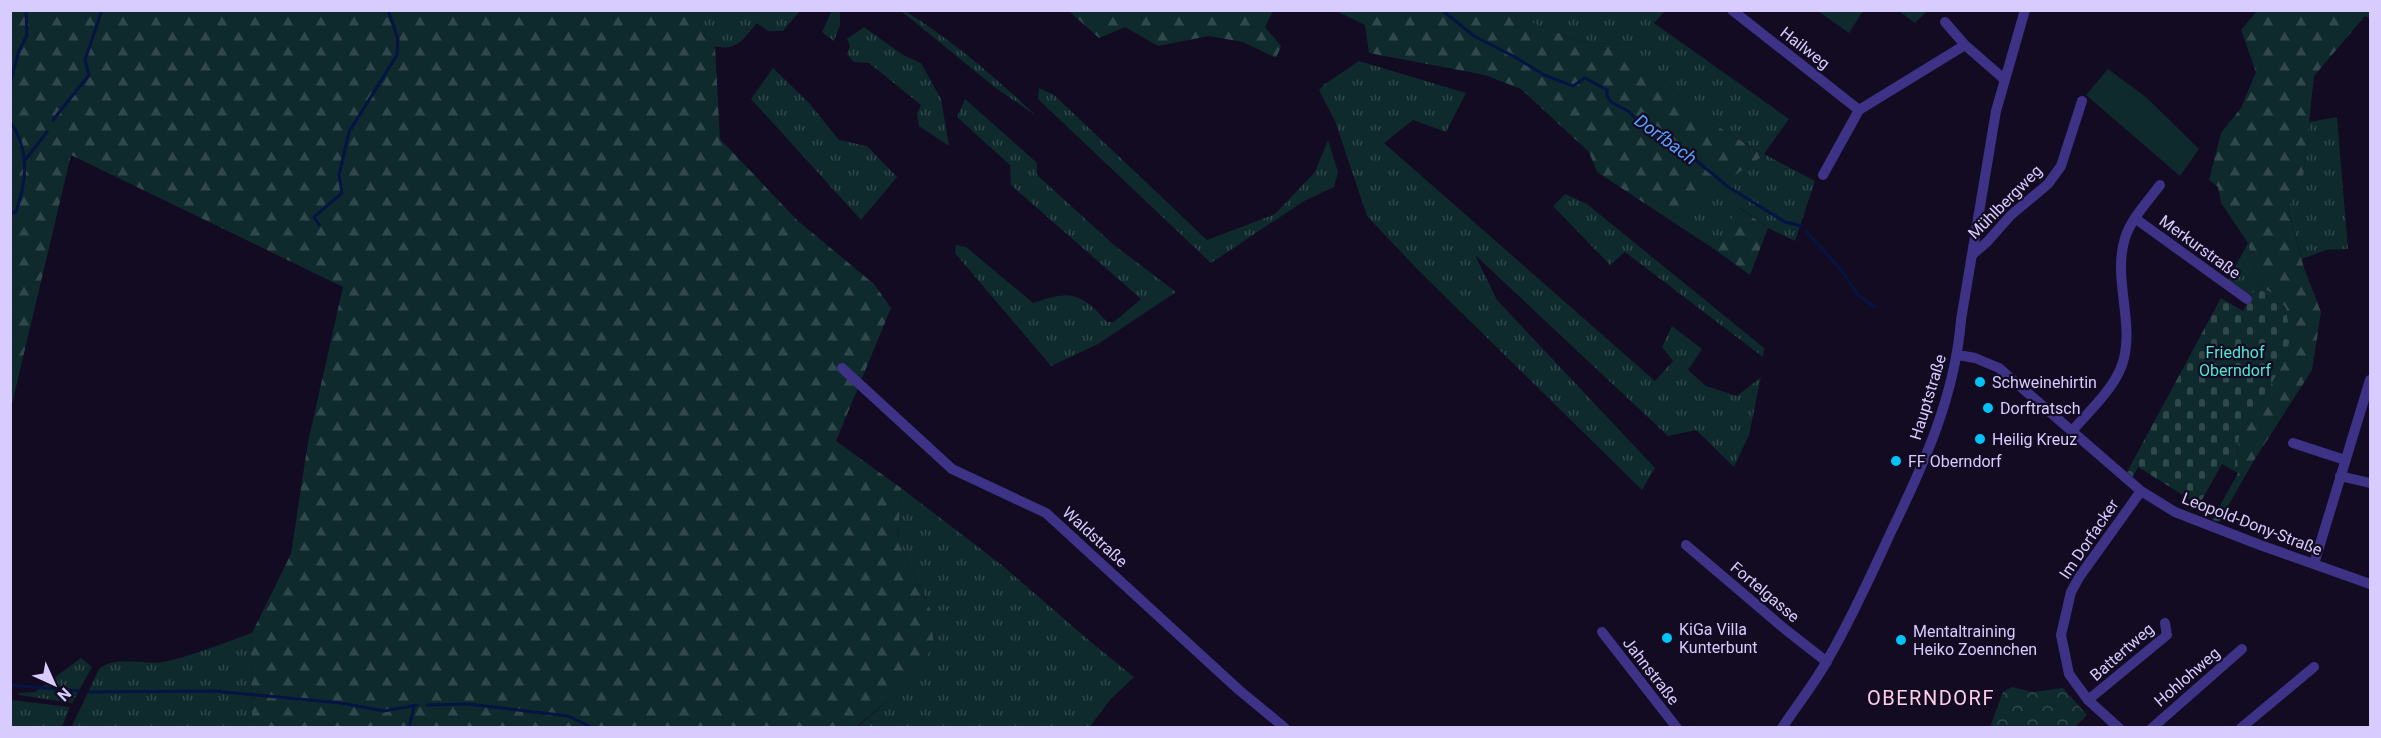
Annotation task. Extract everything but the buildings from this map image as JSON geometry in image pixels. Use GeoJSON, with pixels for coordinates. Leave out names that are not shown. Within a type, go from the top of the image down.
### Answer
{"type":"FeatureCollection","features":[{"type":"Feature","properties":{"kind":"street","name":"Hailweg"},"geometry":{"type":"LineString","coordinates":[[1732,10],[1859,110]]}},
{"type":"Feature","properties":{"kind":"street","name":"Hauptstraße"},"geometry":{"type":"LineString","coordinates":[[1782,728],[1827,662],[1851,618],[1915,482],[1945,403],[1958,355],[1960,320],[1996,111],[2025,10]]}},
{"type":"Feature","properties":{"kind":"street"},"geometry":{"type":"LineString","coordinates":[[1945,22],[1965,45],[2004,80]]}},
{"type":"Feature","properties":{"kind":"street"},"geometry":{"type":"LineString","coordinates":[[1823,175],[1859,110],[1965,45]]}},
{"type":"Feature","properties":{"kind":"street","name":"Mühlbergweg"},"geometry":{"type":"LineString","coordinates":[[1972,255],[1987,243],[2011,215],[2048,184],[2061,166],[2082,101]]}},
{"type":"Feature","properties":{"kind":"street","name":"Merkurstraße"},"geometry":{"type":"LineString","coordinates":[[2072,431],[2109,387],[2121,366],[2127,342],[2121,261],[2125,237],[2160,184]]}},
{"type":"Feature","properties":{"kind":"street","name":"Merkurstraße"},"geometry":{"type":"LineString","coordinates":[[2136,219],[2247,299]]}},
{"type":"Feature","properties":{"kind":"street","name":"Leopold-Dony-Straße"},"geometry":{"type":"LineString","coordinates":[[1958,355],[1975,358],[1999,368],[2140,491],[2175,512],[2370,584]]}},
{"type":"Feature","properties":{"kind":"street","name":"Waldstraße"},"geometry":{"type":"LineString","coordinates":[[842,368],[952,469],[1046,513],[1239,690],[1285,728]]}},
{"type":"Feature","properties":{"kind":"street"},"geometry":{"type":"LineString","coordinates":[[2314,564],[2370,380]]}},
{"type":"Feature","properties":{"kind":"street"},"geometry":{"type":"LineString","coordinates":[[2293,443],[2345,460]]}},
{"type":"Feature","properties":{"kind":"street"},"geometry":{"type":"LineString","coordinates":[[2340,476],[2370,483]]}},
{"type":"Feature","properties":{"kind":"street","name":"Im Dorfacker"},"geometry":{"type":"LineString","coordinates":[[2119,728],[2088,700],[2069,674],[2061,635],[2071,592],[2140,491]]}},
{"type":"Feature","properties":{"kind":"street","name":"Fortelgasse"},"geometry":{"type":"LineString","coordinates":[[1686,545],[1827,662]]}},
{"type":"Feature","properties":{"kind":"street","name":"Battertweg"},"geometry":{"type":"LineString","coordinates":[[2088,700],[2167,635],[2165,623]]}},
{"type":"Feature","properties":{"kind":"street","name":"Jahnstraße"},"geometry":{"type":"LineString","coordinates":[[1602,632],[1677,728]]}},
{"type":"Feature","properties":{"kind":"street","name":"Hohlohweg"},"geometry":{"type":"LineString","coordinates":[[2152,728],[2242,650]]}},
{"type":"Feature","properties":{"kind":"street"},"geometry":{"type":"LineString","coordinates":[[2241,728],[2314,667]]}},
{"type":"Feature","properties":{"kind":"green space"},"geometry":{"type":"Polygon","coordinates":[[[832,10],[840,11],[840,25],[834,41],[822,32],[832,10]]]}},
{"type":"Feature","properties":{"kind":"green space"},"geometry":{"type":"Polygon","coordinates":[[[11,11],[690,11],[715,46],[720,139],[798,221],[874,284],[891,308],[836,441],[901,488],[898,542],[930,609],[934,647],[893,696],[856,727],[252,727],[252,633],[291,554],[308,442],[343,287],[71,155],[11,408],[11,11]]]}},
{"type":"Feature","properties":{"kind":"green space"},"geometry":{"type":"Polygon","coordinates":[[[690,11],[800,11],[783,31],[768,31],[757,23],[735,45],[723,47],[715,46],[690,11]]]}},
{"type":"Feature","properties":{"kind":"green space"},"geometry":{"type":"Polygon","coordinates":[[[901,11],[905,11],[956,46],[1035,115],[997,89],[901,11]]]}},
{"type":"Feature","properties":{"kind":"green space"},"geometry":{"type":"Polygon","coordinates":[[[1069,11],[1273,11],[1265,27],[1281,46],[1276,58],[1243,42],[1209,36],[1158,46],[1125,27],[1099,38],[1069,11]]]}},
{"type":"Feature","properties":{"kind":"green space"},"geometry":{"type":"Polygon","coordinates":[[[1336,11],[1502,11],[1582,42],[1624,45],[1709,121],[1764,155],[1670,220],[1597,172],[1589,152],[1521,89],[1485,75],[1369,53],[1365,25],[1336,11]]]}},
{"type":"Feature","properties":{"kind":"green space"},"geometry":{"type":"Polygon","coordinates":[[[1502,11],[1665,11],[1654,23],[1789,119],[1764,154],[1815,181],[1795,241],[1768,228],[1739,207],[1714,249],[1670,220],[1763,154],[1709,121],[1624,45],[1582,42],[1502,11]]]}},
{"type":"Feature","properties":{"kind":"green space"},"geometry":{"type":"Polygon","coordinates":[[[1818,11],[1863,11],[1849,33],[1818,11]]]}},
{"type":"Feature","properties":{"kind":"green space"},"geometry":{"type":"Polygon","coordinates":[[[1899,11],[1927,11],[1915,23],[1899,11]]]}},
{"type":"Feature","properties":{"kind":"green space"},"geometry":{"type":"Polygon","coordinates":[[[2257,11],[2370,11],[2370,18],[2365,16],[2314,76],[2303,179],[2288,208],[2304,268],[2321,312],[2312,370],[2253,462],[2219,522],[2212,520],[2238,473],[2239,436],[2284,363],[2277,297],[2258,284],[2248,243],[2221,203],[2218,187],[2209,180],[2221,133],[2241,108],[2256,72],[2241,30],[2257,11]]]}},
{"type":"Feature","properties":{"kind":"green space"},"geometry":{"type":"Polygon","coordinates":[[[864,27],[903,55],[921,63],[941,99],[949,146],[919,126],[917,114],[921,105],[869,63],[854,62],[847,54],[850,46],[847,39],[864,27]]]}},
{"type":"Feature","properties":{"kind":"green space"},"geometry":{"type":"Polygon","coordinates":[[[1359,61],[1466,93],[1446,132],[1413,120],[1384,143],[1655,381],[1673,361],[1662,347],[1672,326],[1702,349],[1688,370],[1706,386],[1737,396],[1761,377],[1749,435],[1734,467],[1696,430],[1668,436],[1475,255],[1497,300],[1655,468],[1642,490],[1418,270],[1367,216],[1335,121],[1319,90],[1359,61]]]}},
{"type":"Feature","properties":{"kind":"green space"},"geometry":{"type":"Polygon","coordinates":[[[773,68],[810,104],[839,140],[867,146],[897,177],[861,220],[751,99],[773,68]]]}},
{"type":"Feature","properties":{"kind":"green space"},"geometry":{"type":"Polygon","coordinates":[[[2108,69],[2147,98],[2199,149],[2180,176],[2086,95],[2108,69]]]}},
{"type":"Feature","properties":{"kind":"green space"},"geometry":{"type":"Polygon","coordinates":[[[1039,88],[1054,95],[1207,240],[1275,214],[1315,172],[1328,140],[1338,172],[1334,187],[1304,201],[1211,263],[1038,99],[1039,88]]]}},
{"type":"Feature","properties":{"kind":"green space"},"geometry":{"type":"Polygon","coordinates":[[[965,99],[1037,163],[1037,175],[1114,245],[1176,292],[1098,344],[1051,366],[955,253],[956,245],[966,247],[1033,303],[1056,296],[1074,296],[1090,305],[1107,322],[1114,322],[1141,299],[1011,185],[1010,165],[957,117],[965,99]]]}},
{"type":"Feature","properties":{"kind":"green space"},"geometry":{"type":"Polygon","coordinates":[[[2337,117],[2348,249],[2326,250],[2302,259],[2288,208],[2303,179],[2309,122],[2337,117]]]}},
{"type":"Feature","properties":{"kind":"green space"},"geometry":{"type":"Polygon","coordinates":[[[1565,194],[1587,204],[1764,348],[1763,357],[1625,252],[1610,265],[1553,206],[1565,194]]]}},
{"type":"Feature","properties":{"kind":"green space"},"geometry":{"type":"Polygon","coordinates":[[[1738,207],[1768,228],[1750,275],[1714,249],[1738,207]]]}},
{"type":"Feature","properties":{"kind":"green space"},"geometry":{"type":"Polygon","coordinates":[[[2248,243],[2258,284],[2252,296],[2228,280],[2248,243]]]}},
{"type":"Feature","properties":{"kind":"green space","name":"Friedhof Oberndorf"},"geometry":{"type":"Polygon","coordinates":[[[2258,284],[2277,297],[2286,308],[2290,338],[2284,363],[2239,436],[2238,473],[2222,464],[2199,505],[2138,467],[2133,477],[2127,472],[2221,298],[2243,311],[2258,284]]]}},
{"type":"Feature","properties":{"kind":"green space"},"geometry":{"type":"Polygon","coordinates":[[[901,488],[1003,566],[1134,677],[1110,700],[1091,725],[1093,727],[856,728],[893,696],[930,609],[898,542],[901,488]]]}},
{"type":"Feature","properties":{"kind":"green space"},"geometry":{"type":"Polygon","coordinates":[[[252,633],[252,727],[71,728],[99,669],[106,665],[121,661],[163,662],[197,653],[252,633]]]}},
{"type":"Feature","properties":{"kind":"green space"},"geometry":{"type":"Polygon","coordinates":[[[81,658],[92,667],[72,703],[19,695],[18,693],[35,692],[81,658]]]}},
{"type":"Feature","properties":{"kind":"green space"},"geometry":{"type":"Polygon","coordinates":[[[2012,687],[2033,692],[2063,688],[2087,715],[2075,727],[1990,727],[2003,692],[2012,687]]]}},
{"type":"Feature","properties":{"kind":"green space"},"geometry":{"type":"Polygon","coordinates":[[[11,700],[70,707],[62,727],[11,727],[11,700]]]}},
{"type":"Feature","properties":{"kind":"waterway"},"geometry":{"type":"LineString","coordinates":[[10,83],[19,51],[27,35],[26,10]]}},
{"type":"Feature","properties":{"kind":"waterway"},"geometry":{"type":"LineString","coordinates":[[53,120],[89,75],[85,60],[102,10]]}},
{"type":"Feature","properties":{"kind":"waterway"},"geometry":{"type":"LineString","coordinates":[[319,225],[314,217],[342,193],[339,175],[349,132],[397,55],[398,39],[388,10]]}},
{"type":"Feature","properties":{"kind":"waterway","name":"Dorfbach"},"geometry":{"type":"LineString","coordinates":[[1442,10],[1474,36],[1544,75],[1573,86],[1585,78],[1607,90],[1607,96],[1611,102],[1628,111],[1636,119],[1657,128],[1727,186],[1785,222],[1801,226]]}},
{"type":"Feature","properties":{"kind":"waterway"},"geometry":{"type":"LineString","coordinates":[[10,121],[21,143],[25,165],[23,188],[16,212],[10,213]]}},
{"type":"Feature","properties":{"kind":"waterway"},"geometry":{"type":"LineString","coordinates":[[26,159],[47,132]]}},
{"type":"Feature","properties":{"kind":"waterway","name":"Dorfbach"},"geometry":{"type":"LineString","coordinates":[[1806,231],[1842,271],[1858,295],[1875,307]]}},
{"type":"Feature","properties":{"kind":"waterway"},"geometry":{"type":"LineString","coordinates":[[10,685],[79,691]]}},
{"type":"Feature","properties":{"kind":"waterway"},"geometry":{"type":"LineString","coordinates":[[89,692],[215,691],[341,703],[384,711],[417,705]]}},
{"type":"Feature","properties":{"kind":"waterway"},"geometry":{"type":"LineString","coordinates":[[427,705],[468,704],[568,716],[593,728]]}},
{"type":"Feature","properties":{"kind":"waterway"},"geometry":{"type":"LineString","coordinates":[[410,724],[414,706]]}},
{"type":"Feature","properties":{"kind":"place","name":"Schweinehirtin"},"geometry":{"type":"Point","coordinates":[1980,382]}},
{"type":"Feature","properties":{"kind":"place","name":"Dorftratsch"},"geometry":{"type":"Point","coordinates":[1988,408]}},
{"type":"Feature","properties":{"kind":"place","name":"Heilig Kreuz"},"geometry":{"type":"Point","coordinates":[1980,439]}},
{"type":"Feature","properties":{"kind":"place","name":"FF Oberndorf"},"geometry":{"type":"Point","coordinates":[1896,461]}},
{"type":"Feature","properties":{"kind":"place","name":"KiGa Villa Kunterbunt"},"geometry":{"type":"Point","coordinates":[1667,638]}},
{"type":"Feature","properties":{"kind":"place","name":"Mentaltraining Heiko Zoennchen"},"geometry":{"type":"Point","coordinates":[1901,640]}},
{"type":"Feature","properties":{"kind":"district","name":"OBERNDORF"},"geometry":{"type":"Point","coordinates":[1931,698]}}]}
